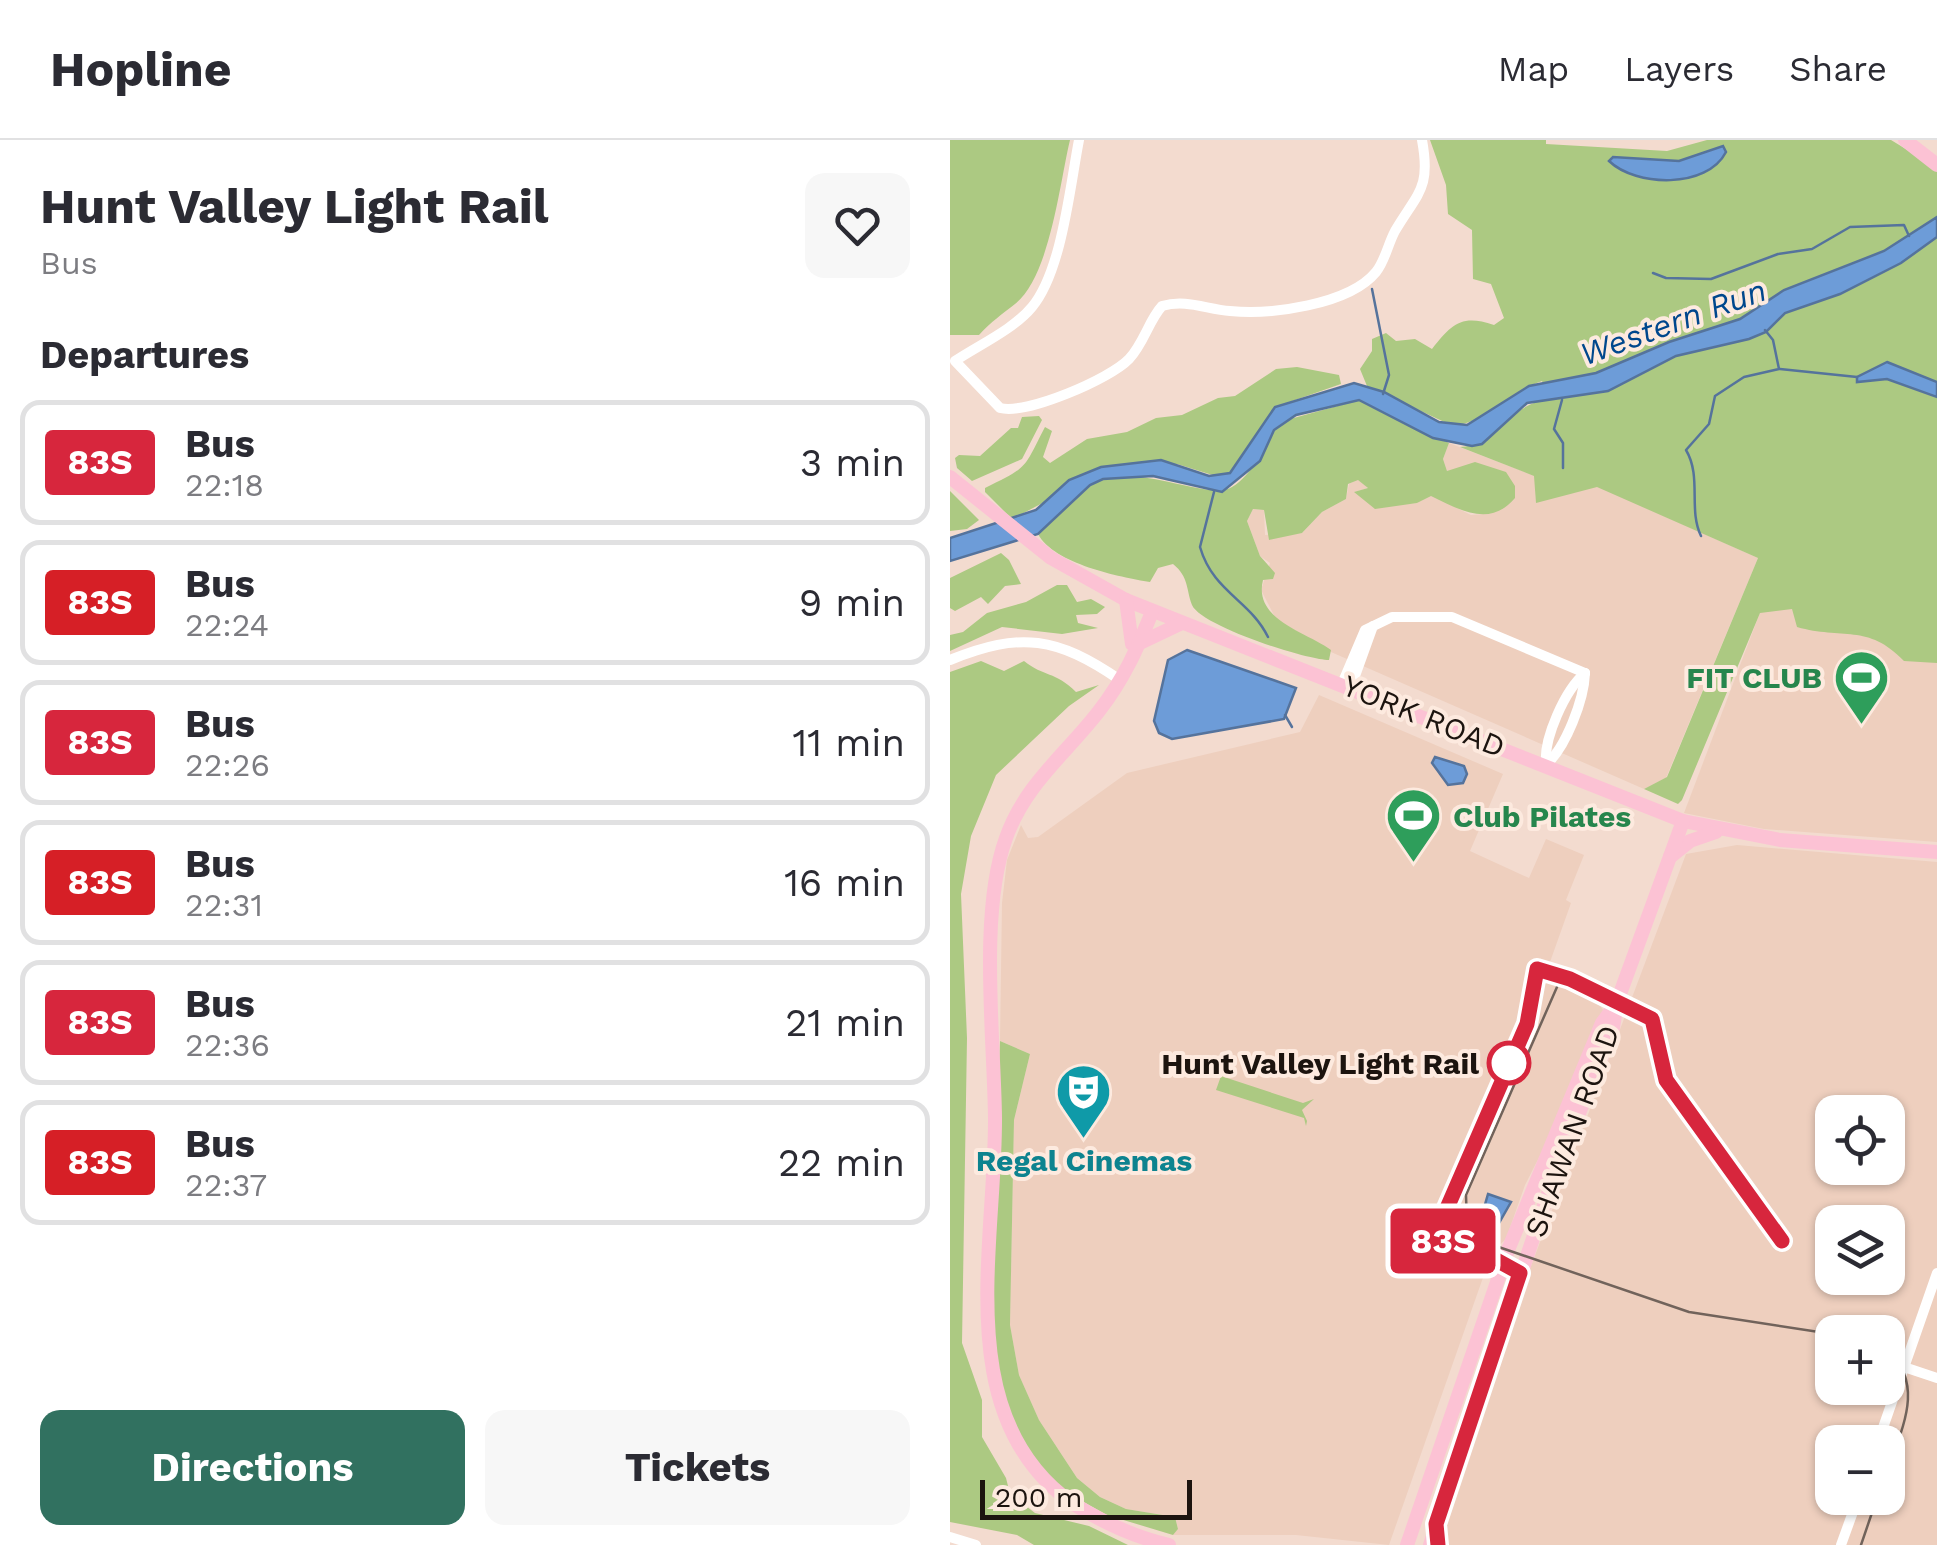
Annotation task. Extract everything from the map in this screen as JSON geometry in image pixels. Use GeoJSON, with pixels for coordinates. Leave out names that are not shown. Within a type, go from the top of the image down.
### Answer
{"type":"FeatureCollection","features":[{"type":"Feature","properties":{"kind":"main road"},"geometry":{"type":"LineString","coordinates":[[1905,140],[1937,165]]}},
{"type":"Feature","properties":{"kind":"main road","name":"YORK ROAD"},"geometry":{"type":"LineString","coordinates":[[950,477],[1032,544],[1126,600],[1682,821],[1720,831],[1937,852]]}},
{"type":"Feature","properties":{"kind":"main road"},"geometry":{"type":"LineString","coordinates":[[1126,600],[1136,644]]}},
{"type":"Feature","properties":{"kind":"main road"},"geometry":{"type":"LineString","coordinates":[[1149,610],[1120,680],[1098,713],[1029,791],[1012,821],[997,867],[993,907],[995,1126],[986,1241],[986,1360],[1005,1428],[1037,1475],[1094,1516],[1169,1545]]}},
{"type":"Feature","properties":{"kind":"main road"},"geometry":{"type":"LineString","coordinates":[[1136,644],[1182,623]]}},
{"type":"Feature","properties":{"kind":"main road","name":"SHAWAN ROAD"},"geometry":{"type":"LineString","coordinates":[[1407,1545],[1508,1250],[1614,1028],[1617,1002],[1682,821]]}},
{"type":"Feature","properties":{"kind":"main road"},"geometry":{"type":"LineString","coordinates":[[1670,858],[1690,841],[1720,831]]}},
{"type":"Feature","properties":{"kind":"main road","name":"SHAWAN ROAD"},"geometry":{"type":"LineString","coordinates":[[1430,1545],[1560,1140]]}},
{"type":"Feature","properties":{"kind":"main road"},"geometry":{"type":"LineString","coordinates":[[1436,1524],[1438,1545]]}},
{"type":"Feature","properties":{"kind":"street"},"geometry":{"type":"LineString","coordinates":[[1079,140],[1052,268],[1040,296],[1023,316],[952,358],[993,404],[1020,410],[1120,367],[1136,351],[1162,306],[1185,302],[1227,311],[1281,311],[1358,285],[1377,271],[1395,231],[1421,195],[1427,165],[1422,140]]}},
{"type":"Feature","properties":{"kind":"street"},"geometry":{"type":"LineString","coordinates":[[1347,685],[1374,626],[1392,617],[1452,617],[1585,673],[1574,682],[1544,752],[1546,765]]}},
{"type":"Feature","properties":{"kind":"street"},"geometry":{"type":"LineString","coordinates":[[950,660],[997,643],[1031,640],[1074,650],[1120,680]]}},
{"type":"Feature","properties":{"kind":"street"},"geometry":{"type":"LineString","coordinates":[[1905,1364],[1937,1273]]}},
{"type":"Feature","properties":{"kind":"street"},"geometry":{"type":"LineString","coordinates":[[1905,1367],[1937,1378]]}},
{"type":"Feature","properties":{"kind":"street"},"geometry":{"type":"LineString","coordinates":[[1841,1545],[1852,1515]]}},
{"type":"Feature","properties":{"kind":"street"},"geometry":{"type":"LineString","coordinates":[[950,1537],[976,1545]]}},
{"type":"Feature","properties":{"kind":"shaded area"},"geometry":{"type":"Polygon","coordinates":[[[1449,443],[1535,476],[1536,502],[1597,486],[1758,558],[1666,778],[1644,789],[1331,652],[1276,619],[1261,590],[1270,563],[1260,556],[1247,521],[1253,509],[1264,510],[1265,535],[1302,533],[1322,512],[1346,499],[1349,484],[1358,479],[1368,488],[1355,492],[1395,505],[1417,503],[1431,495],[1471,515],[1483,514],[1447,471],[1443,459],[1449,443]]]}},
{"type":"Feature","properties":{"kind":"shaded area"},"geometry":{"type":"Polygon","coordinates":[[[1778,565],[1937,628],[1937,842],[1764,829],[1684,813],[1778,565]]]}},
{"type":"Feature","properties":{"kind":"shaded area"},"geometry":{"type":"Polygon","coordinates":[[[1319,695],[1503,774],[1470,851],[1529,878],[1546,839],[1584,855],[1566,900],[1571,903],[1550,962],[1606,984],[1599,1004],[1603,1010],[1557,1122],[1525,1185],[1506,1239],[1492,1252],[1389,1545],[1296,1535],[1173,1535],[1178,1529],[1175,1517],[1126,1509],[1100,1497],[1077,1478],[1039,1420],[1019,1375],[1010,1325],[1014,1120],[1030,1054],[1000,1041],[1002,903],[1007,860],[1021,825],[1028,838],[1038,837],[1127,773],[1300,732],[1319,695]]]}},
{"type":"Feature","properties":{"kind":"shaded area"},"geometry":{"type":"Polygon","coordinates":[[[1737,845],[1937,862],[1937,1545],[1439,1545],[1522,1290],[1686,854],[1737,845]]]}},
{"type":"Feature","properties":{"kind":"green space"},"geometry":{"type":"Polygon","coordinates":[[[950,140],[1070,140],[1052,227],[1037,273],[1015,304],[979,335],[950,335],[950,140]]]}},
{"type":"Feature","properties":{"kind":"green space"},"geometry":{"type":"Polygon","coordinates":[[[1430,140],[1546,140],[1546,144],[1667,151],[1707,140],[1891,140],[1937,168],[1937,663],[1904,661],[1891,649],[1866,637],[1797,627],[1792,609],[1760,613],[1682,800],[1678,804],[1644,789],[1667,777],[1758,558],[1597,487],[1536,503],[1534,476],[1460,447],[1484,439],[1523,408],[1550,399],[1542,381],[1476,419],[1453,426],[1367,386],[1360,369],[1372,351],[1372,339],[1386,333],[1396,341],[1415,339],[1432,349],[1458,323],[1494,325],[1504,318],[1491,284],[1473,279],[1472,230],[1448,214],[1446,185],[1430,140]]]}},
{"type":"Feature","properties":{"kind":"green space"},"geometry":{"type":"Polygon","coordinates":[[[1297,367],[1339,375],[1341,384],[1275,407],[1230,472],[1219,477],[1177,464],[1069,481],[1056,496],[1012,519],[985,492],[985,488],[1024,465],[1045,427],[1052,431],[1043,457],[1050,463],[1087,439],[1127,432],[1156,418],[1182,415],[1218,398],[1235,396],[1276,369],[1297,367]]]}},
{"type":"Feature","properties":{"kind":"green space"},"geometry":{"type":"Polygon","coordinates":[[[1359,400],[1449,443],[1443,459],[1447,471],[1475,462],[1506,472],[1515,486],[1515,498],[1505,507],[1485,514],[1464,511],[1431,496],[1417,503],[1375,509],[1354,492],[1368,488],[1358,480],[1348,484],[1346,499],[1322,512],[1302,533],[1269,540],[1264,510],[1253,509],[1247,521],[1260,556],[1275,573],[1273,579],[1263,580],[1266,605],[1284,623],[1331,650],[1329,660],[1278,648],[1214,622],[1192,605],[1184,578],[1173,564],[1158,568],[1150,582],[1122,577],[1073,561],[1046,544],[1038,534],[1085,489],[1103,479],[1138,477],[1209,490],[1232,487],[1248,473],[1283,421],[1359,400]]]}},
{"type":"Feature","properties":{"kind":"green space"},"geometry":{"type":"Polygon","coordinates":[[[1039,416],[1042,420],[1022,459],[972,481],[957,468],[955,458],[959,455],[980,456],[1011,428],[1018,428],[1022,417],[1039,416]]]}},
{"type":"Feature","properties":{"kind":"green space"},"geometry":{"type":"Polygon","coordinates":[[[950,491],[979,520],[967,529],[950,531],[950,491]]]}},
{"type":"Feature","properties":{"kind":"green space"},"geometry":{"type":"Polygon","coordinates":[[[1001,553],[1021,584],[1005,586],[988,604],[981,597],[955,611],[950,608],[950,578],[1001,553]]]}},
{"type":"Feature","properties":{"kind":"green space"},"geometry":{"type":"Polygon","coordinates":[[[1057,585],[1067,585],[1077,602],[1091,599],[1105,607],[1097,614],[1076,615],[1078,623],[1098,628],[1062,634],[1002,627],[950,651],[950,635],[963,632],[987,613],[1026,602],[1057,585]]]}},
{"type":"Feature","properties":{"kind":"green space"},"geometry":{"type":"Polygon","coordinates":[[[981,661],[1004,671],[1024,661],[1076,692],[1099,685],[1069,706],[996,775],[971,836],[961,894],[967,1038],[962,1343],[982,1400],[982,1437],[1006,1478],[1010,1494],[1035,1513],[1089,1526],[1128,1545],[1034,1545],[1017,1535],[950,1522],[950,672],[981,661]]]}},
{"type":"Feature","properties":{"kind":"green space"},"geometry":{"type":"Polygon","coordinates":[[[1000,1041],[1030,1054],[1014,1120],[1010,1325],[1019,1375],[1039,1420],[1077,1478],[1100,1497],[1126,1509],[1175,1517],[1178,1529],[1173,1535],[1107,1515],[1066,1492],[1036,1468],[995,1387],[991,1296],[1000,1041]]]}},
{"type":"Feature","properties":{"kind":"green space"},"geometry":{"type":"Polygon","coordinates":[[[1221,1076],[1303,1103],[1314,1099],[1302,1110],[1307,1121],[1306,1126],[1304,1118],[1216,1090],[1221,1076]]]}},
{"type":"Feature","properties":{"kind":"water"},"geometry":{"type":"Polygon","coordinates":[[[1723,146],[1726,152],[1717,164],[1688,178],[1636,176],[1609,161],[1613,157],[1679,161],[1723,146]]]}},
{"type":"Feature","properties":{"kind":"water"},"geometry":{"type":"Polygon","coordinates":[[[1937,217],[1937,237],[1901,263],[1840,294],[1785,313],[1766,332],[1676,356],[1608,391],[1527,403],[1482,444],[1472,446],[1433,438],[1359,400],[1296,415],[1274,430],[1260,461],[1222,492],[1153,476],[1103,479],[1090,485],[1038,534],[950,561],[950,538],[1036,510],[1069,480],[1101,467],[1161,460],[1209,476],[1230,473],[1275,407],[1354,383],[1384,392],[1439,422],[1467,425],[1529,386],[1596,373],[1669,342],[1740,319],[1784,290],[1884,251],[1937,217]]]}},
{"type":"Feature","properties":{"kind":"water"},"geometry":{"type":"Polygon","coordinates":[[[1887,362],[1937,382],[1937,397],[1887,379],[1857,382],[1857,377],[1887,362]]]}},
{"type":"Feature","properties":{"kind":"water"},"geometry":{"type":"Polygon","coordinates":[[[1187,650],[1296,688],[1284,719],[1172,739],[1159,733],[1154,721],[1168,660],[1187,650]]]}},
{"type":"Feature","properties":{"kind":"water"},"geometry":{"type":"Polygon","coordinates":[[[1435,757],[1464,766],[1467,774],[1463,783],[1448,785],[1432,763],[1435,757]]]}},
{"type":"Feature","properties":{"kind":"water"},"geometry":{"type":"Polygon","coordinates":[[[1488,1194],[1511,1202],[1495,1230],[1482,1215],[1488,1194]]]}},
{"type":"Feature","properties":{"kind":"waterway","name":"Western Run"},"geometry":{"type":"LineString","coordinates":[[1653,273],[1666,278],[1711,279],[1778,254],[1812,249],[1850,227],[1904,225],[1909,236]]}},
{"type":"Feature","properties":{"kind":"waterway"},"geometry":{"type":"LineString","coordinates":[[1372,289],[1389,375],[1383,394]]}},
{"type":"Feature","properties":{"kind":"waterway"},"geometry":{"type":"LineString","coordinates":[[1701,536],[1695,515],[1693,471],[1686,450],[1709,424],[1715,396],[1744,377],[1779,369],[1773,340],[1765,330]]}},
{"type":"Feature","properties":{"kind":"waterway"},"geometry":{"type":"LineString","coordinates":[[1780,369],[1857,377]]}},
{"type":"Feature","properties":{"kind":"waterway"},"geometry":{"type":"LineString","coordinates":[[1562,400],[1554,429],[1563,443],[1563,468]]}},
{"type":"Feature","properties":{"kind":"waterway"},"geometry":{"type":"LineString","coordinates":[[1214,492],[1200,547],[1214,575],[1252,614],[1268,637]]}},
{"type":"Feature","properties":{"kind":"waterway"},"geometry":{"type":"LineString","coordinates":[[1285,715],[1292,727]]}},
{"type":"Feature","properties":{"kind":"tram line"},"geometry":{"type":"LineString","coordinates":[[1557,987],[1466,1195],[1467,1227],[1487,1243],[1689,1312],[1815,1331]]}},
{"type":"Feature","properties":{"kind":"tram line"},"geometry":{"type":"LineString","coordinates":[[1903,1425],[1908,1392],[1905,1376]]}},
{"type":"Feature","properties":{"kind":"tram line"},"geometry":{"type":"LineString","coordinates":[[1861,1545],[1871,1515]]}},
{"type":"Feature","properties":{"kind":"bus line","name":"83S"},"geometry":{"type":"LineString","coordinates":[[1438,1545],[1436,1524],[1520,1273],[1502,1267],[1491,1257],[1434,1238],[1527,1024],[1537,987],[1537,969],[1570,979],[1652,1019],[1666,1080],[1782,1241]]}},
{"type":"Feature","properties":{"kind":"place","name":"FIT CLUB"},"geometry":{"type":"Point","coordinates":[1861,726]}},
{"type":"Feature","properties":{"kind":"place","name":"Club Pilates"},"geometry":{"type":"Point","coordinates":[1414,865]}},
{"type":"Feature","properties":{"kind":"place","name":"Hunt Valley Light Rail"},"geometry":{"type":"Point","coordinates":[1509,1063]}},
{"type":"Feature","properties":{"kind":"place","name":"Regal Cinemas"},"geometry":{"type":"Point","coordinates":[1084,1141]}}]}
